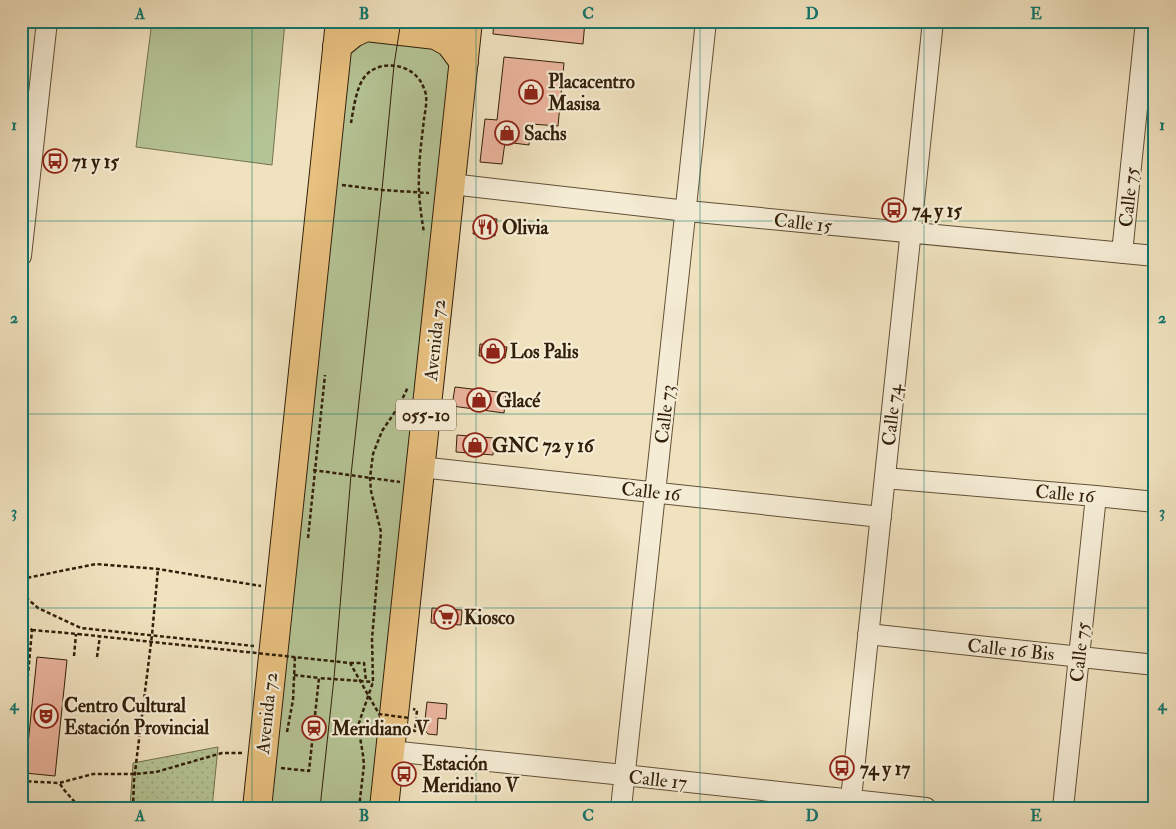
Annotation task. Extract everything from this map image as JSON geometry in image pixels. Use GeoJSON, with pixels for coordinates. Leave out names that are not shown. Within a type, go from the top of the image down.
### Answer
{"type":"FeatureCollection","features":[{"type":"Feature","properties":{"kind":"highway","name":"Avenida 72"},"geometry":{"type":"LineString","coordinates":[[384,808],[468,21]]}},
{"type":"Feature","properties":{"kind":"highway"},"geometry":{"type":"LineString","coordinates":[[338,34],[353,33],[366,27],[436,35],[450,44],[464,62]]}},
{"type":"Feature","properties":{"kind":"highway","name":"Avenida 72"},"geometry":{"type":"LineString","coordinates":[[257,808],[279,588],[304,470],[322,184],[338,34]]}},
{"type":"Feature","properties":{"kind":"street"},"geometry":{"type":"LineString","coordinates":[[21,256],[28,132],[46,21]]}},
{"type":"Feature","properties":{"kind":"street","name":"Calle 73"},"geometry":{"type":"LineString","coordinates":[[621,808],[706,21]]}},
{"type":"Feature","properties":{"kind":"street","name":"Calle 74"},"geometry":{"type":"LineString","coordinates":[[850,804],[933,21]]}},
{"type":"Feature","properties":{"kind":"street","name":"Calle 75"},"geometry":{"type":"LineString","coordinates":[[1122,252],[1146,21]]}},
{"type":"Feature","properties":{"kind":"street","name":"Calle 15"},"geometry":{"type":"LineString","coordinates":[[450,189],[1155,256]]}},
{"type":"Feature","properties":{"kind":"street","name":"Calle 16"},"geometry":{"type":"LineString","coordinates":[[419,476],[655,492],[880,516]]}},
{"type":"Feature","properties":{"kind":"street","name":"Calle 16"},"geometry":{"type":"LineString","coordinates":[[885,478],[1155,502]]}},
{"type":"Feature","properties":{"kind":"street","name":"Calle 75"},"geometry":{"type":"LineString","coordinates":[[1063,808],[1096,496]]}},
{"type":"Feature","properties":{"kind":"street","name":"Calle 16 Bis"},"geometry":{"type":"LineString","coordinates":[[868,634],[1155,665]]}},
{"type":"Feature","properties":{"kind":"street","name":"Calle 17"},"geometry":{"type":"LineString","coordinates":[[390,751],[624,775],[850,804],[926,808]]}},
{"type":"Feature","properties":{"kind":"path"},"geometry":{"type":"LineString","coordinates":[[351,123],[362,81],[368,72],[380,67],[394,65],[411,72],[421,81],[426,95],[419,174],[424,238]]}},
{"type":"Feature","properties":{"kind":"path"},"geometry":{"type":"LineString","coordinates":[[322,184],[419,192],[450,189]]}},
{"type":"Feature","properties":{"kind":"path"},"geometry":{"type":"LineString","coordinates":[[307,545],[304,470],[325,372]]}},
{"type":"Feature","properties":{"kind":"path"},"geometry":{"type":"LineString","coordinates":[[359,808],[364,765],[359,724],[373,682],[372,639],[381,532],[371,491],[370,478],[373,454],[382,432],[400,406],[408,388],[409,378]]}},
{"type":"Feature","properties":{"kind":"path"},"geometry":{"type":"LineString","coordinates":[[304,470],[370,478],[419,476]]}},
{"type":"Feature","properties":{"kind":"path"},"geometry":{"type":"LineString","coordinates":[[21,579],[96,564],[158,569],[279,588]]}},
{"type":"Feature","properties":{"kind":"path"},"geometry":{"type":"LineString","coordinates":[[133,808],[135,774],[158,569]]}},
{"type":"Feature","properties":{"kind":"path"},"geometry":{"type":"LineString","coordinates":[[21,593],[38,608],[82,628],[295,649],[293,700],[286,739]]}},
{"type":"Feature","properties":{"kind":"path"},"geometry":{"type":"LineString","coordinates":[[21,620],[32,630],[364,663],[366,681]]}},
{"type":"Feature","properties":{"kind":"path"},"geometry":{"type":"LineString","coordinates":[[21,752],[32,630]]}},
{"type":"Feature","properties":{"kind":"path"},"geometry":{"type":"LineString","coordinates":[[74,656],[77,634]]}},
{"type":"Feature","properties":{"kind":"path"},"geometry":{"type":"LineString","coordinates":[[97,657],[99,638]]}},
{"type":"Feature","properties":{"kind":"path"},"geometry":{"type":"LineString","coordinates":[[351,663],[379,714],[409,718]]}},
{"type":"Feature","properties":{"kind":"path"},"geometry":{"type":"LineString","coordinates":[[294,675],[373,682]]}},
{"type":"Feature","properties":{"kind":"path"},"geometry":{"type":"LineString","coordinates":[[21,781],[60,784],[92,774],[135,774],[162,771],[222,753],[245,752],[262,755],[280,768],[309,771],[315,733],[319,678]]}},
{"type":"Feature","properties":{"kind":"path"},"geometry":{"type":"LineString","coordinates":[[60,784],[80,808]]}},
{"type":"Feature","properties":{"kind":"green space"},"geometry":{"type":"Polygon","coordinates":[[[152,21],[285,21],[272,165],[136,147],[152,21]]]}},
{"type":"Feature","properties":{"kind":"green space"},"geometry":{"type":"Polygon","coordinates":[[[362,36],[438,42],[450,58],[372,808],[269,808],[350,49],[362,36]]]}},
{"type":"Feature","properties":{"kind":"green space"},"geometry":{"type":"Polygon","coordinates":[[[218,747],[212,808],[130,808],[133,763],[218,747]]]}},
{"type":"Feature","properties":{"kind":"building"},"geometry":{"type":"Polygon","coordinates":[[[494,21],[585,21],[583,44],[493,34],[494,21]]]}},
{"type":"Feature","properties":{"kind":"building","name":"Placacentro Masisa"},"geometry":{"type":"Polygon","coordinates":[[[504,57],[564,63],[558,126],[531,124],[529,145],[505,142],[502,164],[480,162],[485,119],[497,120],[504,57]]]}},
{"type":"Feature","properties":{"kind":"building","name":"Olivia"},"geometry":{"type":"Polygon","coordinates":[[[481,217],[497,219],[495,236],[473,234],[475,221],[481,217]]]}},
{"type":"Feature","properties":{"kind":"building","name":"Los Palis"},"geometry":{"type":"Polygon","coordinates":[[[480,344],[507,347],[505,358],[479,356],[480,344]]]}},
{"type":"Feature","properties":{"kind":"building","name":"Glacé"},"geometry":{"type":"Polygon","coordinates":[[[455,387],[506,393],[504,413],[452,406],[455,387]]]}},
{"type":"Feature","properties":{"kind":"building","name":"GNC 72 y 16"},"geometry":{"type":"Polygon","coordinates":[[[457,435],[494,438],[493,455],[456,452],[457,435]]]}},
{"type":"Feature","properties":{"kind":"building","name":"Kiosco"},"geometry":{"type":"Polygon","coordinates":[[[432,608],[462,610],[461,625],[431,623],[432,608]]]}},
{"type":"Feature","properties":{"kind":"building","name":"Centro Cultural Estación Provincial"},"geometry":{"type":"Polygon","coordinates":[[[37,657],[67,660],[55,776],[25,773],[37,657]]]}},
{"type":"Feature","properties":{"kind":"building"},"geometry":{"type":"Polygon","coordinates":[[[427,702],[447,704],[446,719],[438,718],[437,735],[428,734],[424,729],[427,702]]]}},
{"type":"Feature","properties":{"kind":"tram line"},"geometry":{"type":"LineString","coordinates":[[320,808],[334,678],[351,475],[394,65],[401,21]]}},
{"type":"Feature","properties":{"kind":"place","name":"Placacentro Masisa"},"geometry":{"type":"Point","coordinates":[531,92]}},
{"type":"Feature","properties":{"kind":"place","name":"Sachs"},"geometry":{"type":"Point","coordinates":[507,133]}},
{"type":"Feature","properties":{"kind":"place","name":"71 y 15"},"geometry":{"type":"Point","coordinates":[55,161]}},
{"type":"Feature","properties":{"kind":"place","name":"74 y 15"},"geometry":{"type":"Point","coordinates":[894,210]}},
{"type":"Feature","properties":{"kind":"place","name":"Olivia"},"geometry":{"type":"Point","coordinates":[485,227]}},
{"type":"Feature","properties":{"kind":"place","name":"Los Palis"},"geometry":{"type":"Point","coordinates":[493,351]}},
{"type":"Feature","properties":{"kind":"place","name":"Glacé"},"geometry":{"type":"Point","coordinates":[479,400]}},
{"type":"Feature","properties":{"kind":"place","name":"GNC 72 y 16"},"geometry":{"type":"Point","coordinates":[475,445]}},
{"type":"Feature","properties":{"kind":"place","name":"Kiosco"},"geometry":{"type":"Point","coordinates":[446,617]}},
{"type":"Feature","properties":{"kind":"place","name":"Centro Cultural Estación Provincial"},"geometry":{"type":"Point","coordinates":[46,716]}},
{"type":"Feature","properties":{"kind":"place","name":"Meridiano V"},"geometry":{"type":"Point","coordinates":[314,728]}},
{"type":"Feature","properties":{"kind":"place","name":"74 y 17"},"geometry":{"type":"Point","coordinates":[842,768]}},
{"type":"Feature","properties":{"kind":"place","name":"Estación Meridiano V"},"geometry":{"type":"Point","coordinates":[404,774]}}]}
